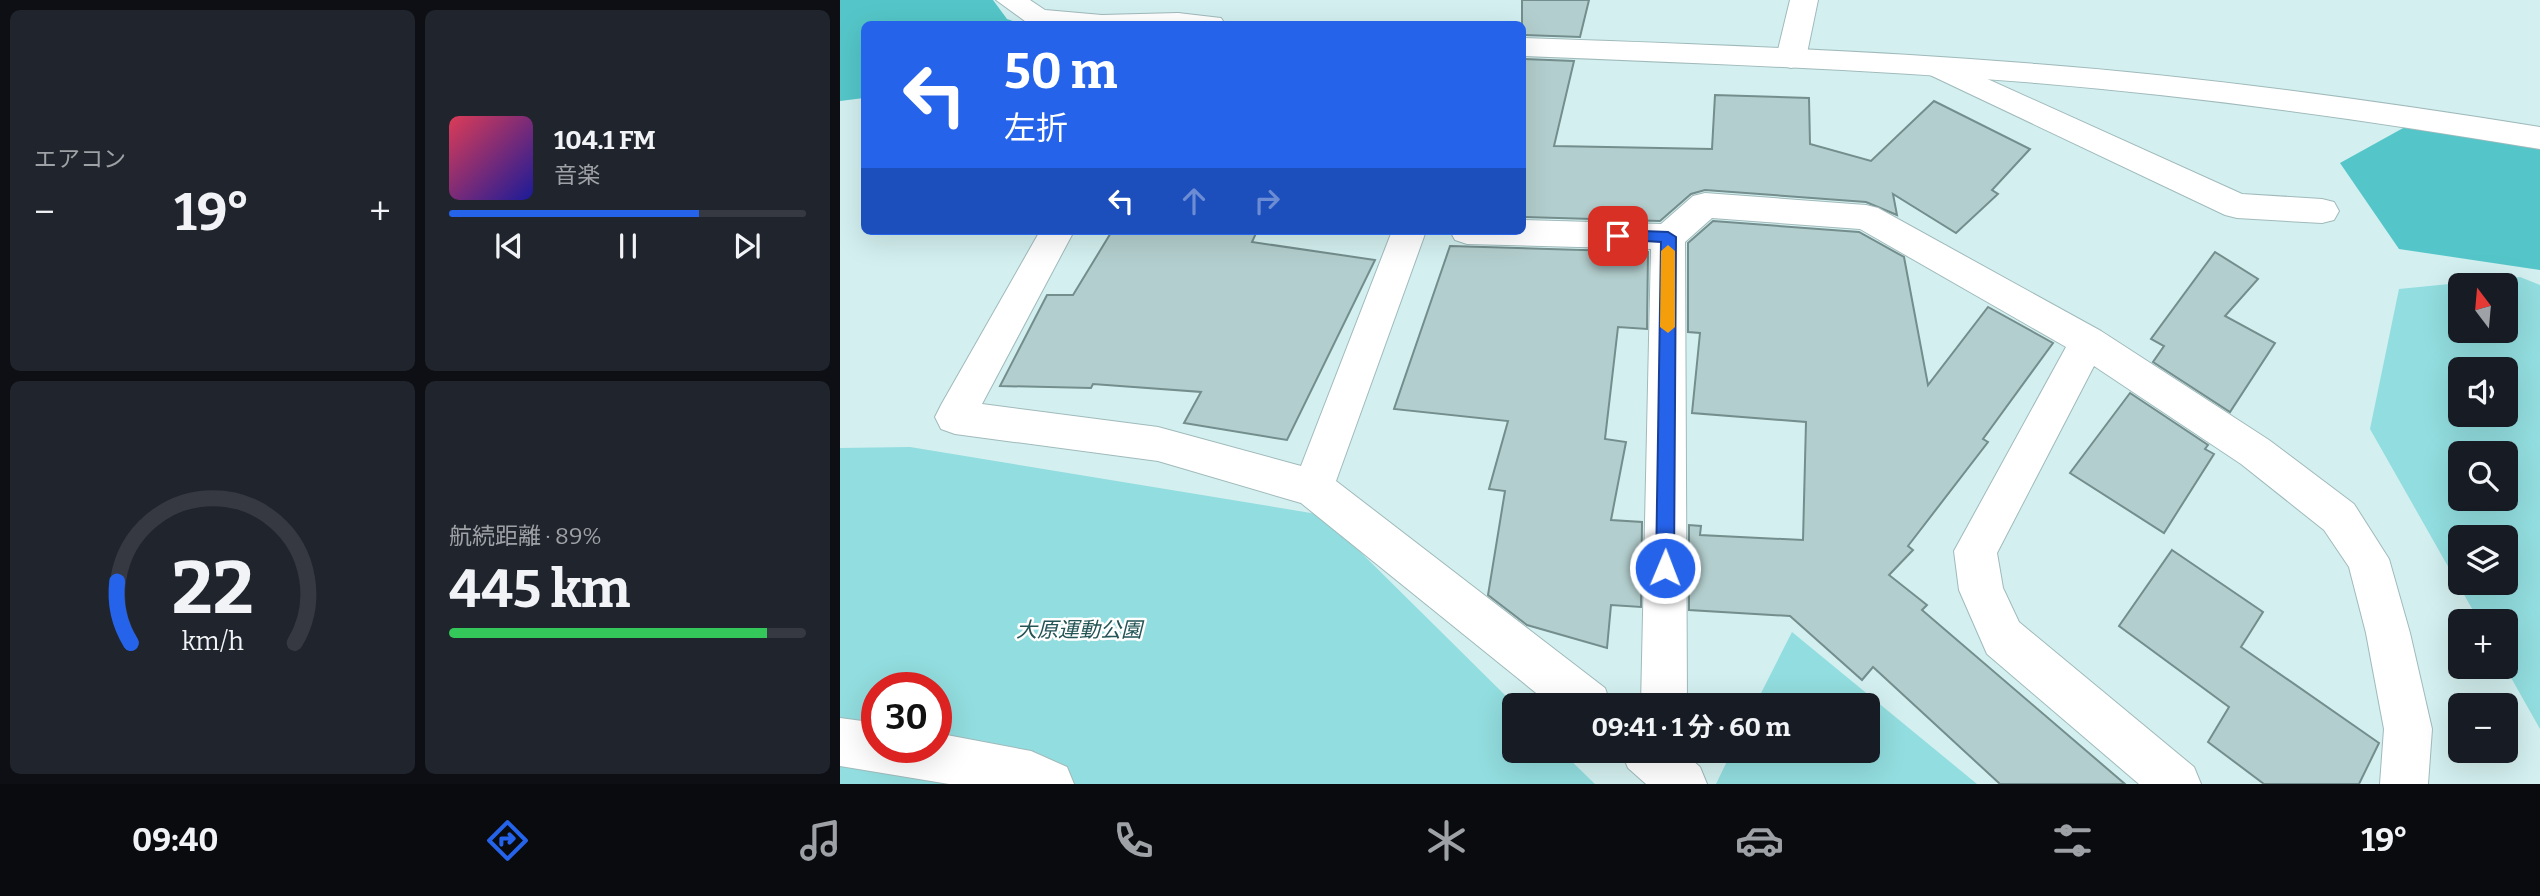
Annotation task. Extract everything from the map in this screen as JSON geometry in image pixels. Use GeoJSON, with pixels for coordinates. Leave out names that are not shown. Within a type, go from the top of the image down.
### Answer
{"type":"FeatureCollection","features":[{"type":"Feature","properties":{"kind":"street"},"geometry":{"type":"LineString","coordinates":[[1010,0],[1038,18],[1070,21]]}},
{"type":"Feature","properties":{"kind":"street"},"geometry":{"type":"LineString","coordinates":[[1791,58],[1804,0]]}},
{"type":"Feature","properties":{"kind":"street"},"geometry":{"type":"LineString","coordinates":[[1129,21],[1184,15],[1202,21]]}},
{"type":"Feature","properties":{"kind":"street"},"geometry":{"type":"LineString","coordinates":[[1526,47],[1791,58],[2106,80],[2257,96],[2540,138]]}},
{"type":"Feature","properties":{"kind":"street"},"geometry":{"type":"LineString","coordinates":[[1941,68],[2237,206],[2322,211]]}},
{"type":"Feature","properties":{"kind":"street"},"geometry":{"type":"LineString","coordinates":[[1526,233],[1668,237],[1705,205],[1866,218],[2088,342],[2255,452],[2339,517],[2368,559],[2388,633],[2408,729],[2404,784]]}},
{"type":"Feature","properties":{"kind":"street"},"geometry":{"type":"LineString","coordinates":[[1055,235],[955,417],[1158,444],[1313,488],[1573,693]]}},
{"type":"Feature","properties":{"kind":"street"},"geometry":{"type":"LineString","coordinates":[[1313,488],[1408,235]]}},
{"type":"Feature","properties":{"kind":"street"},"geometry":{"type":"LineString","coordinates":[[1664,693],[1668,237]]}},
{"type":"Feature","properties":{"kind":"street"},"geometry":{"type":"LineString","coordinates":[[2088,342],[1975,551],[1980,590],[2003,638],[2177,784]]}},
{"type":"Feature","properties":{"kind":"street"},"geometry":{"type":"LineString","coordinates":[[840,742],[861,745]]}},
{"type":"Feature","properties":{"kind":"street"},"geometry":{"type":"LineString","coordinates":[[952,760],[1031,775],[1050,784]]}},
{"type":"Feature","properties":{"kind":"green space"},"geometry":{"type":"Polygon","coordinates":[[[2518,277],[2540,285],[2540,729],[2512,679],[2518,679],[2518,609],[2472,609],[2464,595],[2518,595],[2518,525],[2448,525],[2448,566],[2370,429],[2399,289],[2448,284],[2448,343],[2518,343],[2518,277]]]}},
{"type":"Feature","properties":{"kind":"green space","name":"大原運動公園"},"geometry":{"type":"Polygon","coordinates":[[[910,447],[1323,515],[1503,693],[1502,763],[1573,763],[1595,784],[840,784],[840,448],[910,447]]]}},
{"type":"Feature","properties":{"kind":"green space"},"geometry":{"type":"Polygon","coordinates":[[[1792,632],[1866,693],[1761,693],[1792,632]]]}},
{"type":"Feature","properties":{"kind":"green space"},"geometry":{"type":"Polygon","coordinates":[[[1880,704],[1977,784],[1716,784],[1726,763],[1880,763],[1880,704]]]}},
{"type":"Feature","properties":{"kind":"shaded area"},"geometry":{"type":"Polygon","coordinates":[[[840,0],[993,0],[1007,19],[1013,21],[861,21],[861,98],[840,101],[840,0]]]}},
{"type":"Feature","properties":{"kind":"shaded area"},"geometry":{"type":"Polygon","coordinates":[[[2405,127],[2540,148],[2540,270],[2399,249],[2340,163],[2405,127]]]}},
{"type":"Feature","properties":{"kind":"building"},"geometry":{"type":"Polygon","coordinates":[[[1522,0],[1589,0],[1580,37],[1526,35],[1526,21],[1522,21],[1522,0]]]}},
{"type":"Feature","properties":{"kind":"building"},"geometry":{"type":"Polygon","coordinates":[[[1526,59],[1574,61],[1554,146],[1712,149],[1715,95],[1809,98],[1810,144],[1871,161],[1934,101],[2030,149],[1992,190],[1998,194],[1956,233],[1893,194],[1897,215],[1866,202],[1705,190],[1691,194],[1660,221],[1526,217],[1526,59]]]}},
{"type":"Feature","properties":{"kind":"building"},"geometry":{"type":"Polygon","coordinates":[[[1713,221],[1859,232],[1904,257],[1928,385],[1988,307],[2053,343],[1983,439],[1988,442],[1908,546],[1913,550],[1889,575],[1927,605],[1922,610],[2125,784],[2000,784],[1873,667],[1862,680],[1790,616],[1689,610],[1689,525],[1701,526],[1700,535],[1803,540],[1806,422],[1692,413],[1700,333],[1688,332],[1688,243],[1713,221]]]}},
{"type":"Feature","properties":{"kind":"building"},"geometry":{"type":"Polygon","coordinates":[[[1110,235],[1255,235],[1252,242],[1375,260],[1287,440],[1184,423],[1201,392],[1093,384],[1091,388],[1000,386],[1047,295],[1073,295],[1110,235]]]}},
{"type":"Feature","properties":{"kind":"building"},"geometry":{"type":"Polygon","coordinates":[[[1450,246],[1648,252],[1647,329],[1618,327],[1605,439],[1626,442],[1611,520],[1642,522],[1641,607],[1611,605],[1607,648],[1527,625],[1488,595],[1505,491],[1489,489],[1508,421],[1394,409],[1450,246]]]}},
{"type":"Feature","properties":{"kind":"building"},"geometry":{"type":"Polygon","coordinates":[[[2215,252],[2258,279],[2225,316],[2275,343],[2230,412],[2153,362],[2164,346],[2151,339],[2215,252]]]}},
{"type":"Feature","properties":{"kind":"building"},"geometry":{"type":"Polygon","coordinates":[[[2130,393],[2208,445],[2205,449],[2214,454],[2164,533],[2070,473],[2130,393]]]}},
{"type":"Feature","properties":{"kind":"building"},"geometry":{"type":"Polygon","coordinates":[[[2172,550],[2263,612],[2241,647],[2379,743],[2359,784],[2264,784],[2208,742],[2229,707],[2119,626],[2172,550]]]}},
{"type":"Feature","properties":{"kind":"slow traffic"},"geometry":{"type":"LineString","coordinates":[[1668,251],[1668,327]]}},
{"type":"Feature","properties":{"kind":"route"},"geometry":{"type":"LineString","coordinates":[[1618,236],[1668,237],[1665,568]]}}]}
